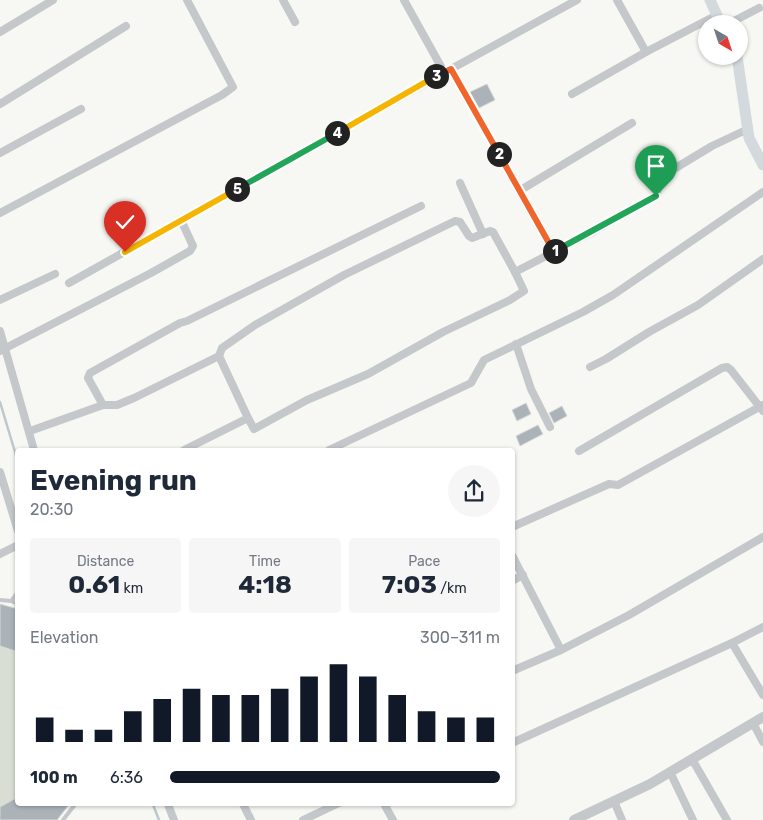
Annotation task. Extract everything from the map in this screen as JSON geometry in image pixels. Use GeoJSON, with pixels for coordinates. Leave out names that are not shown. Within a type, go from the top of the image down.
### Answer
{"type":"FeatureCollection","features":[{"type":"Feature","properties":{"kind":"main road"},"geometry":{"type":"LineString","coordinates":[[710,0],[717,15]]}},
{"type":"Feature","properties":{"kind":"main road"},"geometry":{"type":"LineString","coordinates":[[738,65],[749,138],[760,152],[763,164]]}},
{"type":"Feature","properties":{"kind":"street"},"geometry":{"type":"LineString","coordinates":[[0,32],[54,0]]}},
{"type":"Feature","properties":{"kind":"street"},"geometry":{"type":"LineString","coordinates":[[0,213],[222,95],[233,87],[187,0]]}},
{"type":"Feature","properties":{"kind":"street"},"geometry":{"type":"LineString","coordinates":[[284,0],[294,22]]}},
{"type":"Feature","properties":{"kind":"street"},"geometry":{"type":"LineString","coordinates":[[404,0],[448,70],[554,252]]}},
{"type":"Feature","properties":{"kind":"street"},"geometry":{"type":"LineString","coordinates":[[69,284],[448,70],[577,0]]}},
{"type":"Feature","properties":{"kind":"street"},"geometry":{"type":"LineString","coordinates":[[617,0],[646,52]]}},
{"type":"Feature","properties":{"kind":"street"},"geometry":{"type":"LineString","coordinates":[[745,15],[759,8]]}},
{"type":"Feature","properties":{"kind":"street"},"geometry":{"type":"LineString","coordinates":[[0,104],[126,26]]}},
{"type":"Feature","properties":{"kind":"street"},"geometry":{"type":"LineString","coordinates":[[572,94],[646,52],[698,28]]}},
{"type":"Feature","properties":{"kind":"street"},"geometry":{"type":"LineString","coordinates":[[0,153],[81,109]]}},
{"type":"Feature","properties":{"kind":"street"},"geometry":{"type":"LineString","coordinates":[[519,191],[632,123]]}},
{"type":"Feature","properties":{"kind":"street"},"geometry":{"type":"LineString","coordinates":[[515,272],[656,196],[664,176],[712,146],[748,129]]}},
{"type":"Feature","properties":{"kind":"street"},"geometry":{"type":"LineString","coordinates":[[460,183],[483,234]]}},
{"type":"Feature","properties":{"kind":"street"},"geometry":{"type":"LineString","coordinates":[[333,448],[471,383],[484,360],[613,295],[763,192]]}},
{"type":"Feature","properties":{"kind":"street"},"geometry":{"type":"LineString","coordinates":[[103,405],[88,378],[90,373],[180,323],[421,206]]}},
{"type":"Feature","properties":{"kind":"street"},"geometry":{"type":"LineString","coordinates":[[2,350],[190,251],[193,246],[181,220]]}},
{"type":"Feature","properties":{"kind":"street"},"geometry":{"type":"LineString","coordinates":[[30,431],[103,405],[117,405],[134,398],[219,356],[222,348],[255,325],[344,275],[455,222],[460,222],[472,238],[490,231],[493,232],[524,291],[510,300],[443,332],[368,374],[307,400],[254,429],[219,356]]}},
{"type":"Feature","properties":{"kind":"street"},"geometry":{"type":"LineString","coordinates":[[590,367],[698,305],[763,259]]}},
{"type":"Feature","properties":{"kind":"street"},"geometry":{"type":"LineString","coordinates":[[0,300],[55,274]]}},
{"type":"Feature","properties":{"kind":"street"},"geometry":{"type":"LineString","coordinates":[[0,331],[2,350],[30,431],[34,448]]}},
{"type":"Feature","properties":{"kind":"street"},"geometry":{"type":"LineString","coordinates":[[516,344],[531,390],[550,427]]}},
{"type":"Feature","properties":{"kind":"street"},"geometry":{"type":"LineString","coordinates":[[515,526],[609,484],[618,485],[762,408],[731,370],[722,368],[579,452]]}},
{"type":"Feature","properties":{"kind":"street"},"geometry":{"type":"LineString","coordinates":[[188,448],[248,418]]}},
{"type":"Feature","properties":{"kind":"street"},"geometry":{"type":"LineString","coordinates":[[0,472],[15,522]]}},
{"type":"Feature","properties":{"kind":"street"},"geometry":{"type":"LineString","coordinates":[[515,670],[629,616],[763,537]]}},
{"type":"Feature","properties":{"kind":"street"},"geometry":{"type":"LineString","coordinates":[[0,554],[15,546]]}},
{"type":"Feature","properties":{"kind":"street"},"geometry":{"type":"LineString","coordinates":[[515,560],[560,650]]}},
{"type":"Feature","properties":{"kind":"street"},"geometry":{"type":"LineString","coordinates":[[515,579],[523,575]]}},
{"type":"Feature","properties":{"kind":"street"},"geometry":{"type":"LineString","coordinates":[[515,742],[763,628]]}},
{"type":"Feature","properties":{"kind":"street"},"geometry":{"type":"LineString","coordinates":[[732,643],[763,695]]}},
{"type":"Feature","properties":{"kind":"street"},"geometry":{"type":"LineString","coordinates":[[574,820],[650,784],[763,717]]}},
{"type":"Feature","properties":{"kind":"street"},"geometry":{"type":"LineString","coordinates":[[753,723],[763,742]]}},
{"type":"Feature","properties":{"kind":"street"},"geometry":{"type":"LineString","coordinates":[[692,759],[726,820]]}},
{"type":"Feature","properties":{"kind":"street"},"geometry":{"type":"LineString","coordinates":[[670,772],[693,820]]}},
{"type":"Feature","properties":{"kind":"street"},"geometry":{"type":"LineString","coordinates":[[614,801],[622,820]]}},
{"type":"Feature","properties":{"kind":"street"},"geometry":{"type":"LineString","coordinates":[[169,806],[174,820]]}},
{"type":"Feature","properties":{"kind":"street"},"geometry":{"type":"LineString","coordinates":[[244,806],[251,820]]}},
{"type":"Feature","properties":{"kind":"street"},"geometry":{"type":"LineString","coordinates":[[303,820],[333,806]]}},
{"type":"Feature","properties":{"kind":"street"},"geometry":{"type":"LineString","coordinates":[[385,806],[393,820]]}},
{"type":"Feature","properties":{"kind":"lane"},"geometry":{"type":"LineString","coordinates":[[11,601],[15,596]]}},
{"type":"Feature","properties":{"kind":"lane"},"geometry":{"type":"LineString","coordinates":[[0,600],[15,603]]}},
{"type":"Feature","properties":{"kind":"lane"},"geometry":{"type":"LineString","coordinates":[[63,820],[74,806]]}},
{"type":"Feature","properties":{"kind":"shaded area"},"geometry":{"type":"Polygon","coordinates":[[[0,604],[15,608],[15,806],[69,806],[57,820],[0,820],[0,604]]]}},
{"type":"Feature","properties":{"kind":"building"},"geometry":{"type":"Polygon","coordinates":[[[487,84],[495,100],[479,108],[470,92],[487,84]]]}},
{"type":"Feature","properties":{"kind":"building"},"geometry":{"type":"Polygon","coordinates":[[[526,403],[531,414],[517,421],[512,410],[526,403]]]}},
{"type":"Feature","properties":{"kind":"building"},"geometry":{"type":"Polygon","coordinates":[[[562,406],[567,416],[554,423],[549,413],[562,406]]]}},
{"type":"Feature","properties":{"kind":"building"},"geometry":{"type":"Polygon","coordinates":[[[538,425],[543,434],[520,446],[516,436],[538,425]]]}},
{"type":"Feature","properties":{"kind":"building"},"geometry":{"type":"Polygon","coordinates":[[[0,604],[15,608],[15,651],[0,646],[0,604]]]}},
{"type":"Feature","properties":{"kind":"building"},"geometry":{"type":"Polygon","coordinates":[[[15,799],[15,806],[68,806],[57,820],[0,820],[0,807],[15,799]]]}},
{"type":"Feature","properties":{"kind":"waterway"},"geometry":{"type":"LineString","coordinates":[[0,402],[15,452]]}},
{"type":"Feature","properties":{"kind":"waterway"},"geometry":{"type":"LineString","coordinates":[[154,806],[159,820]]}},
{"type":"Feature","properties":{"kind":"route"},"geometry":{"type":"LineString","coordinates":[[125,252],[451,69],[554,252],[656,196]]}}]}
